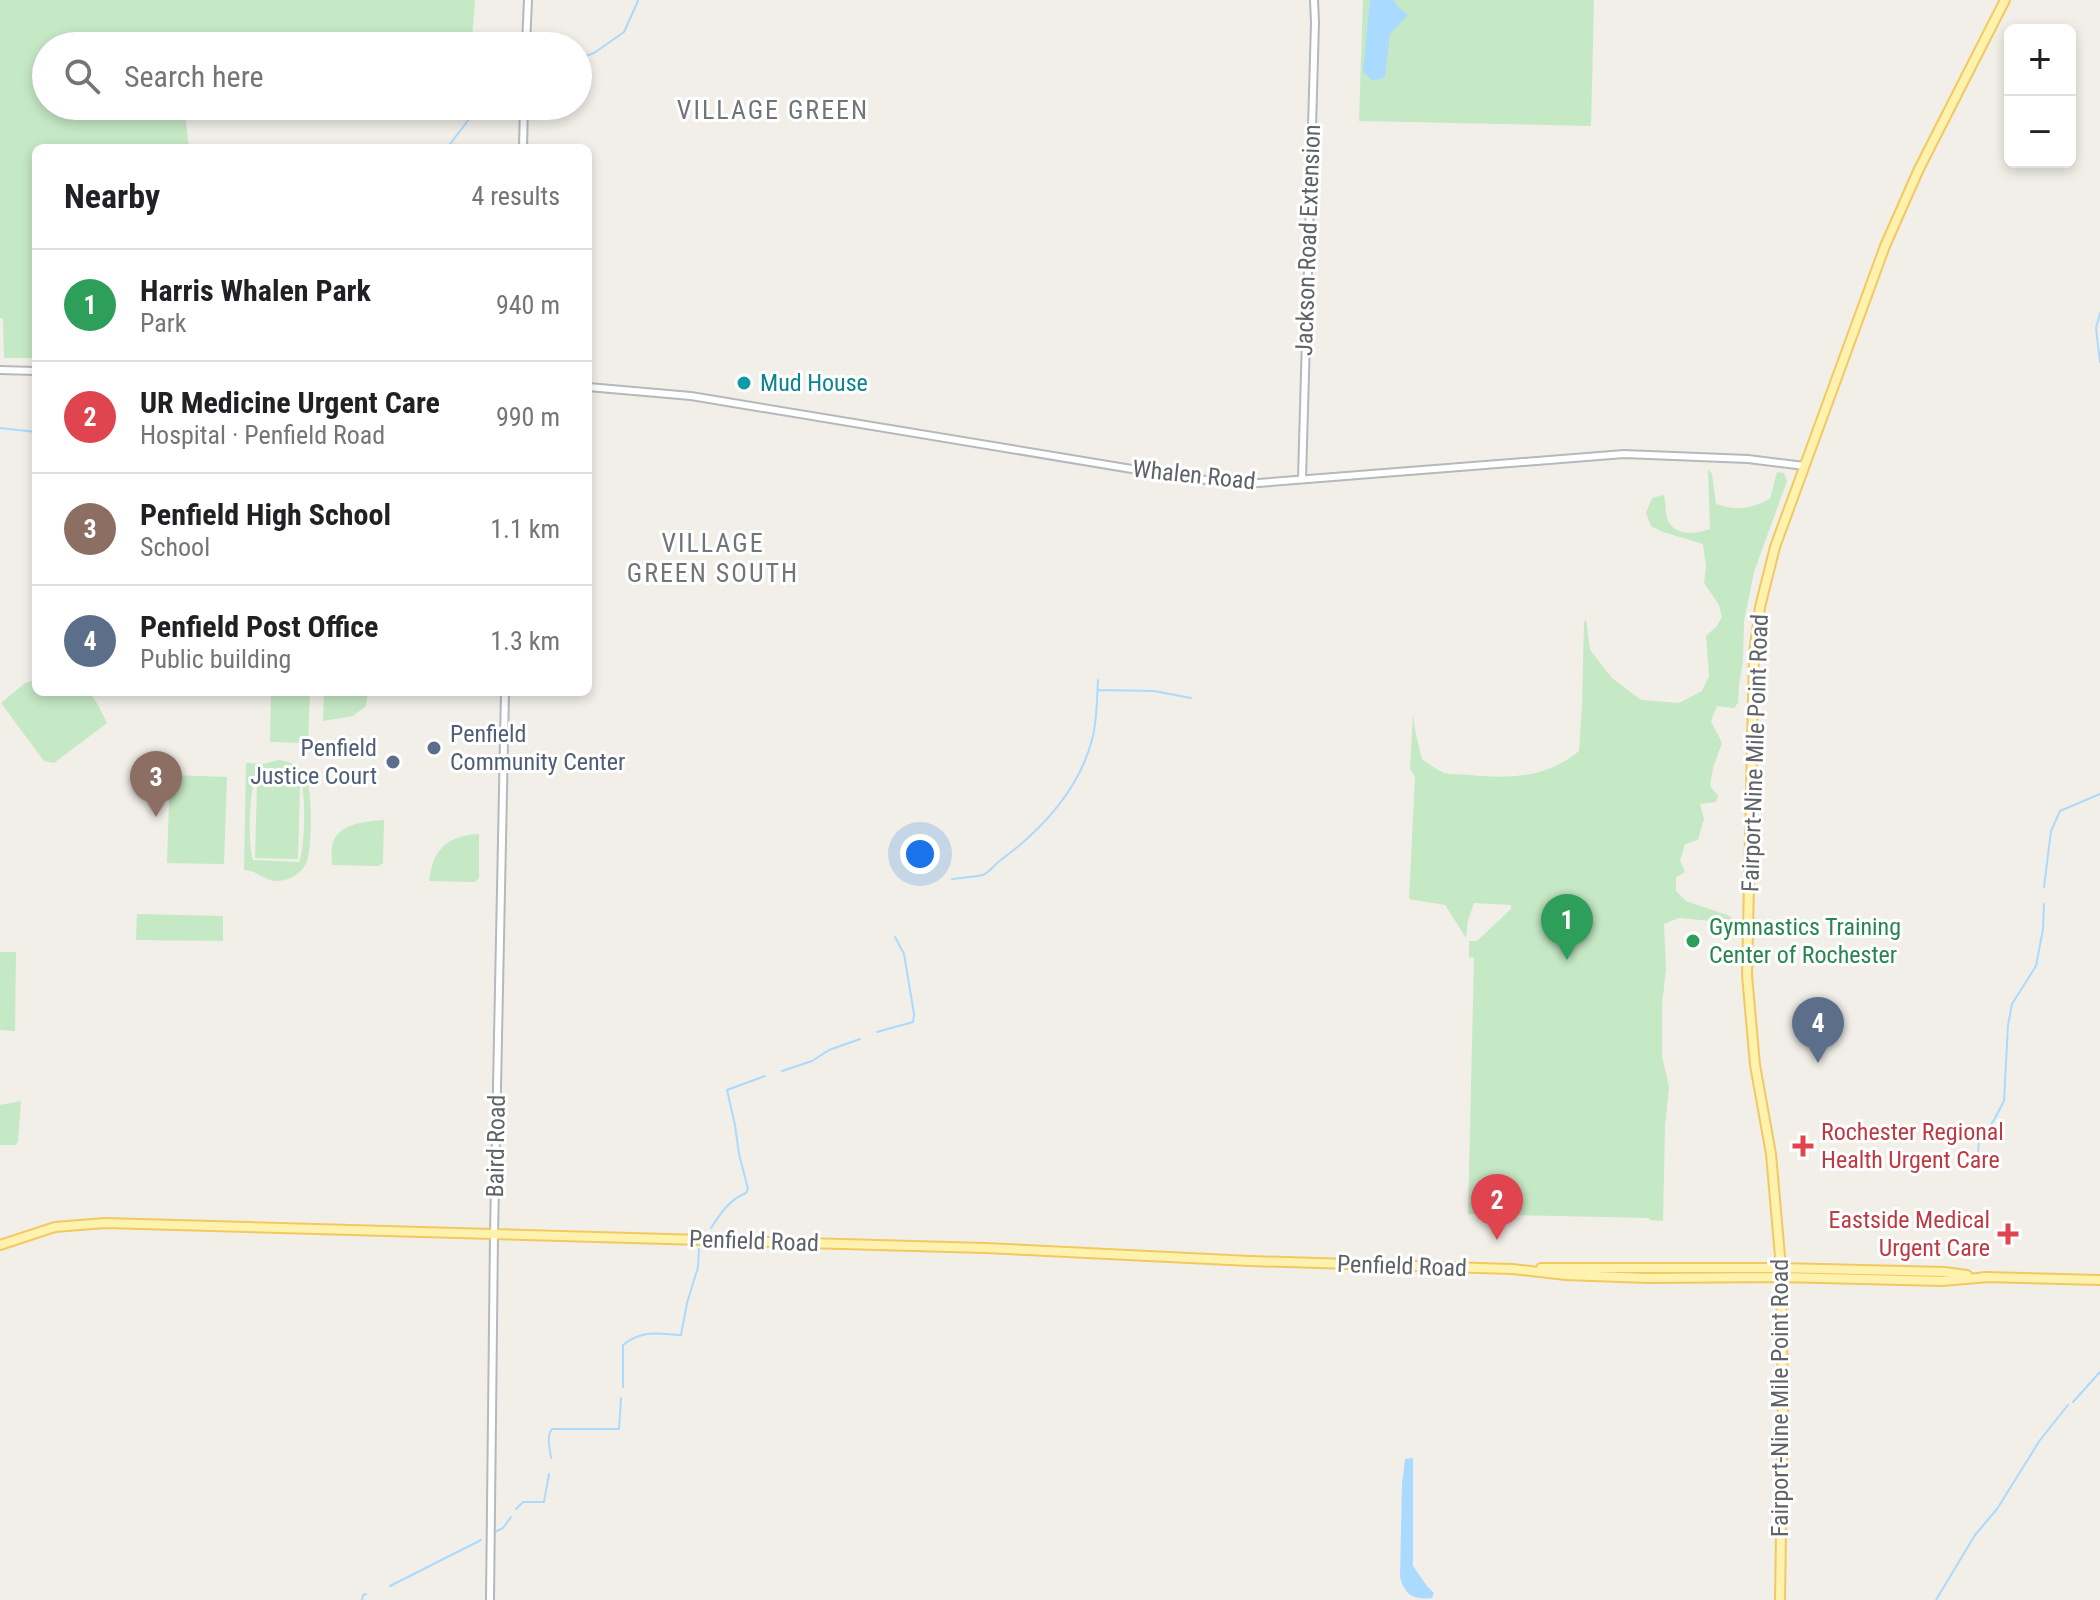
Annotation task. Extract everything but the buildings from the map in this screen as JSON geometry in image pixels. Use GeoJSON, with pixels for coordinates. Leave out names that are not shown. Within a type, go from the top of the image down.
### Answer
{"type":"FeatureCollection","features":[{"type":"Feature","properties":{"kind":"main road","name":"Fairport-Nine Mile Point Road"},"geometry":{"type":"LineString","coordinates":[[1780,1600],[1781,1272],[1771,1154],[1755,1065],[1747,975],[1756,634],[1762,594],[1775,547],[1869,288],[1903,204],[2005,0]]}},
{"type":"Feature","properties":{"kind":"main road","name":"Penfield Road"},"geometry":{"type":"LineString","coordinates":[[0,1245],[55,1227],[105,1223],[756,1240],[1512,1269],[1566,1275],[1648,1278],[1781,1272],[1928,1281],[1989,1277],[2100,1280]]}},
{"type":"Feature","properties":{"kind":"street"},"geometry":{"type":"LineString","coordinates":[[527,32],[528,0]]}},
{"type":"Feature","properties":{"kind":"street","name":"Jackson Road Extension"},"geometry":{"type":"LineString","coordinates":[[1302,479],[1314,0]]}},
{"type":"Feature","properties":{"kind":"street"},"geometry":{"type":"LineString","coordinates":[[523,144],[524,120]]}},
{"type":"Feature","properties":{"kind":"street"},"geometry":{"type":"LineString","coordinates":[[0,370],[32,371]]}},
{"type":"Feature","properties":{"kind":"street","name":"Whalen Road"},"geometry":{"type":"LineString","coordinates":[[592,387],[691,396],[1174,476],[1242,483],[1632,454],[1748,459],[1805,466]]}},
{"type":"Feature","properties":{"kind":"street","name":"Baird Road"},"geometry":{"type":"LineString","coordinates":[[490,1600],[505,696]]}},
{"type":"Feature","properties":{"kind":"green space"},"geometry":{"type":"Polygon","coordinates":[[[0,0],[475,0],[472,32],[32,32],[32,120],[186,120],[189,144],[32,144],[32,358],[4,358],[3,318],[0,318],[0,0]]]}},
{"type":"Feature","properties":{"kind":"green space"},"geometry":{"type":"Polygon","coordinates":[[[1363,0],[1594,0],[1591,126],[1359,121],[1363,0]]]}},
{"type":"Feature","properties":{"kind":"green space"},"geometry":{"type":"Polygon","coordinates":[[[1708,469],[1712,474],[1716,504],[1731,508],[1749,507],[1770,499],[1777,472],[1784,473],[1787,481],[1754,572],[1744,621],[1738,703],[1734,708],[1717,706],[1711,721],[1722,743],[1710,786],[1718,796],[1716,802],[1700,804],[1704,819],[1698,840],[1685,844],[1680,861],[1685,872],[1676,877],[1676,891],[1686,901],[1730,916],[1735,923],[1679,918],[1664,924],[1666,969],[1662,1056],[1669,1087],[1663,1221],[1649,1218],[1468,1214],[1474,958],[1469,957],[1469,941],[1477,941],[1511,909],[1511,905],[1474,903],[1466,938],[1445,905],[1409,899],[1415,777],[1410,769],[1413,715],[1422,759],[1444,773],[1528,775],[1567,760],[1579,751],[1586,619],[1590,650],[1612,678],[1641,700],[1679,703],[1702,691],[1709,676],[1706,636],[1722,617],[1719,605],[1704,583],[1706,566],[1703,544],[1651,526],[1646,513],[1652,498],[1664,495],[1667,518],[1676,530],[1693,533],[1710,529],[1708,469]]]}},
{"type":"Feature","properties":{"kind":"green space"},"geometry":{"type":"Polygon","coordinates":[[[32,681],[32,696],[92,696],[107,723],[54,763],[44,761],[1,703],[25,683],[32,681]]]}},
{"type":"Feature","properties":{"kind":"green space"},"geometry":{"type":"Polygon","coordinates":[[[271,696],[310,696],[308,743],[270,742],[271,696]]]}},
{"type":"Feature","properties":{"kind":"green space"},"geometry":{"type":"Polygon","coordinates":[[[324,696],[367,696],[366,706],[353,716],[323,721],[324,696]]]}},
{"type":"Feature","properties":{"kind":"green space"},"geometry":{"type":"Polygon","coordinates":[[[278,760],[290,762],[305,774],[308,781],[311,831],[307,861],[295,876],[278,881],[244,870],[246,763],[263,764],[278,760]],[[255,780],[250,820],[253,860],[299,862],[304,822],[301,781],[255,780]]]}},
{"type":"Feature","properties":{"kind":"green space"},"geometry":{"type":"Polygon","coordinates":[[[170,775],[227,777],[224,864],[167,863],[170,775]]]}},
{"type":"Feature","properties":{"kind":"green space"},"geometry":{"type":"Polygon","coordinates":[[[257,782],[300,783],[298,859],[255,858],[257,782]]]}},
{"type":"Feature","properties":{"kind":"green space"},"geometry":{"type":"Polygon","coordinates":[[[384,820],[383,863],[379,866],[332,865],[332,844],[339,833],[357,824],[384,820]]]}},
{"type":"Feature","properties":{"kind":"green space"},"geometry":{"type":"Polygon","coordinates":[[[479,834],[479,878],[475,882],[429,881],[434,860],[444,846],[458,838],[479,834]]]}},
{"type":"Feature","properties":{"kind":"green space"},"geometry":{"type":"Polygon","coordinates":[[[137,914],[223,916],[223,941],[136,940],[137,914]]]}},
{"type":"Feature","properties":{"kind":"green space"},"geometry":{"type":"Polygon","coordinates":[[[0,952],[16,952],[15,1031],[0,1030],[0,952]]]}},
{"type":"Feature","properties":{"kind":"green space"},"geometry":{"type":"Polygon","coordinates":[[[21,1101],[18,1142],[15,1145],[0,1145],[0,1105],[21,1101]]]}},
{"type":"Feature","properties":{"kind":"water"},"geometry":{"type":"Polygon","coordinates":[[[1370,0],[1394,0],[1408,15],[1390,34],[1385,77],[1373,81],[1363,72],[1370,0]]]}},
{"type":"Feature","properties":{"kind":"water"},"geometry":{"type":"Polygon","coordinates":[[[1413,1458],[1413,1566],[1434,1593],[1432,1598],[1411,1595],[1400,1577],[1402,1484],[1405,1459],[1413,1458]]]}},
{"type":"Feature","properties":{"kind":"waterway"},"geometry":{"type":"LineString","coordinates":[[592,54],[624,32],[638,1]]}},
{"type":"Feature","properties":{"kind":"waterway"},"geometry":{"type":"LineString","coordinates":[[450,144],[468,120]]}},
{"type":"Feature","properties":{"kind":"waterway"},"geometry":{"type":"LineString","coordinates":[[2100,313],[2096,328],[2100,362]]}},
{"type":"Feature","properties":{"kind":"waterway"},"geometry":{"type":"LineString","coordinates":[[0,428],[32,432]]}},
{"type":"Feature","properties":{"kind":"waterway"},"geometry":{"type":"LineString","coordinates":[[952,879],[986,874],[1046,820],[1070,789],[1093,736],[1098,680]]}},
{"type":"Feature","properties":{"kind":"waterway"},"geometry":{"type":"LineString","coordinates":[[1098,690],[1154,691],[1191,698]]}},
{"type":"Feature","properties":{"kind":"waterway"},"geometry":{"type":"LineString","coordinates":[[2044,887],[2051,831],[2060,811],[2100,794]]}},
{"type":"Feature","properties":{"kind":"waterway"},"geometry":{"type":"LineString","coordinates":[[1978,1151],[1979,1142],[2004,1101],[2012,1004],[2036,966],[2044,904]]}},
{"type":"Feature","properties":{"kind":"waterway"},"geometry":{"type":"LineString","coordinates":[[877,1032],[913,1022],[904,954],[895,937]]}},
{"type":"Feature","properties":{"kind":"waterway"},"geometry":{"type":"LineString","coordinates":[[782,1071],[860,1039]]}},
{"type":"Feature","properties":{"kind":"waterway"},"geometry":{"type":"LineString","coordinates":[[711,1228],[726,1208],[748,1189],[727,1090],[765,1076]]}},
{"type":"Feature","properties":{"kind":"waterway"},"geometry":{"type":"LineString","coordinates":[[623,1387],[623,1345],[644,1335],[681,1335],[698,1267],[699,1249]]}},
{"type":"Feature","properties":{"kind":"waterway"},"geometry":{"type":"LineString","coordinates":[[2073,1402],[2100,1372]]}},
{"type":"Feature","properties":{"kind":"waterway"},"geometry":{"type":"LineString","coordinates":[[551,1458],[549,1439],[552,1429],[619,1429],[621,1398]]}},
{"type":"Feature","properties":{"kind":"waterway"},"geometry":{"type":"LineString","coordinates":[[1936,1600],[1975,1535],[1997,1509],[2040,1440],[2068,1405]]}},
{"type":"Feature","properties":{"kind":"waterway"},"geometry":{"type":"LineString","coordinates":[[516,1509],[523,1502],[544,1502],[549,1474]]}},
{"type":"Feature","properties":{"kind":"waterway"},"geometry":{"type":"LineString","coordinates":[[495,1532],[503,1528],[511,1517]]}},
{"type":"Feature","properties":{"kind":"waterway"},"geometry":{"type":"LineString","coordinates":[[390,1586],[481,1540]]}},
{"type":"Feature","properties":{"kind":"waterway"},"geometry":{"type":"LineString","coordinates":[[362,1600],[366,1594]]}},
{"type":"Feature","properties":{"kind":"place","name":"Mud House"},"geometry":{"type":"Point","coordinates":[744,383]}},
{"type":"Feature","properties":{"kind":"place","name":"Penfield Community Center"},"geometry":{"type":"Point","coordinates":[434,748]}},
{"type":"Feature","properties":{"kind":"place","name":"Penfield Justice Court"},"geometry":{"type":"Point","coordinates":[393,762]}},
{"type":"Feature","properties":{"kind":"place","name":"Penfield High School"},"geometry":{"type":"Point","coordinates":[156,817]}},
{"type":"Feature","properties":{"kind":"place","name":"Gymnastics Training Center of Rochester"},"geometry":{"type":"Point","coordinates":[1693,941]}},
{"type":"Feature","properties":{"kind":"place","name":"Harris Whalen Park"},"geometry":{"type":"Point","coordinates":[1567,960]}},
{"type":"Feature","properties":{"kind":"place","name":"Penfield Post Office"},"geometry":{"type":"Point","coordinates":[1818,1063]}},
{"type":"Feature","properties":{"kind":"place","name":"Rochester Regional Health Urgent Care"},"geometry":{"type":"Point","coordinates":[1803,1146]}},
{"type":"Feature","properties":{"kind":"place","name":"Eastside Medical Urgent Care"},"geometry":{"type":"Point","coordinates":[2008,1234]}},
{"type":"Feature","properties":{"kind":"place","name":"UR Medicine Urgent Care"},"geometry":{"type":"Point","coordinates":[1497,1240]}},
{"type":"Feature","properties":{"kind":"district","name":"VILLAGE GREEN"},"geometry":{"type":"Point","coordinates":[773,110]}},
{"type":"Feature","properties":{"kind":"district","name":"VILLAGE GREEN SOUTH"},"geometry":{"type":"Point","coordinates":[713,558]}}]}
